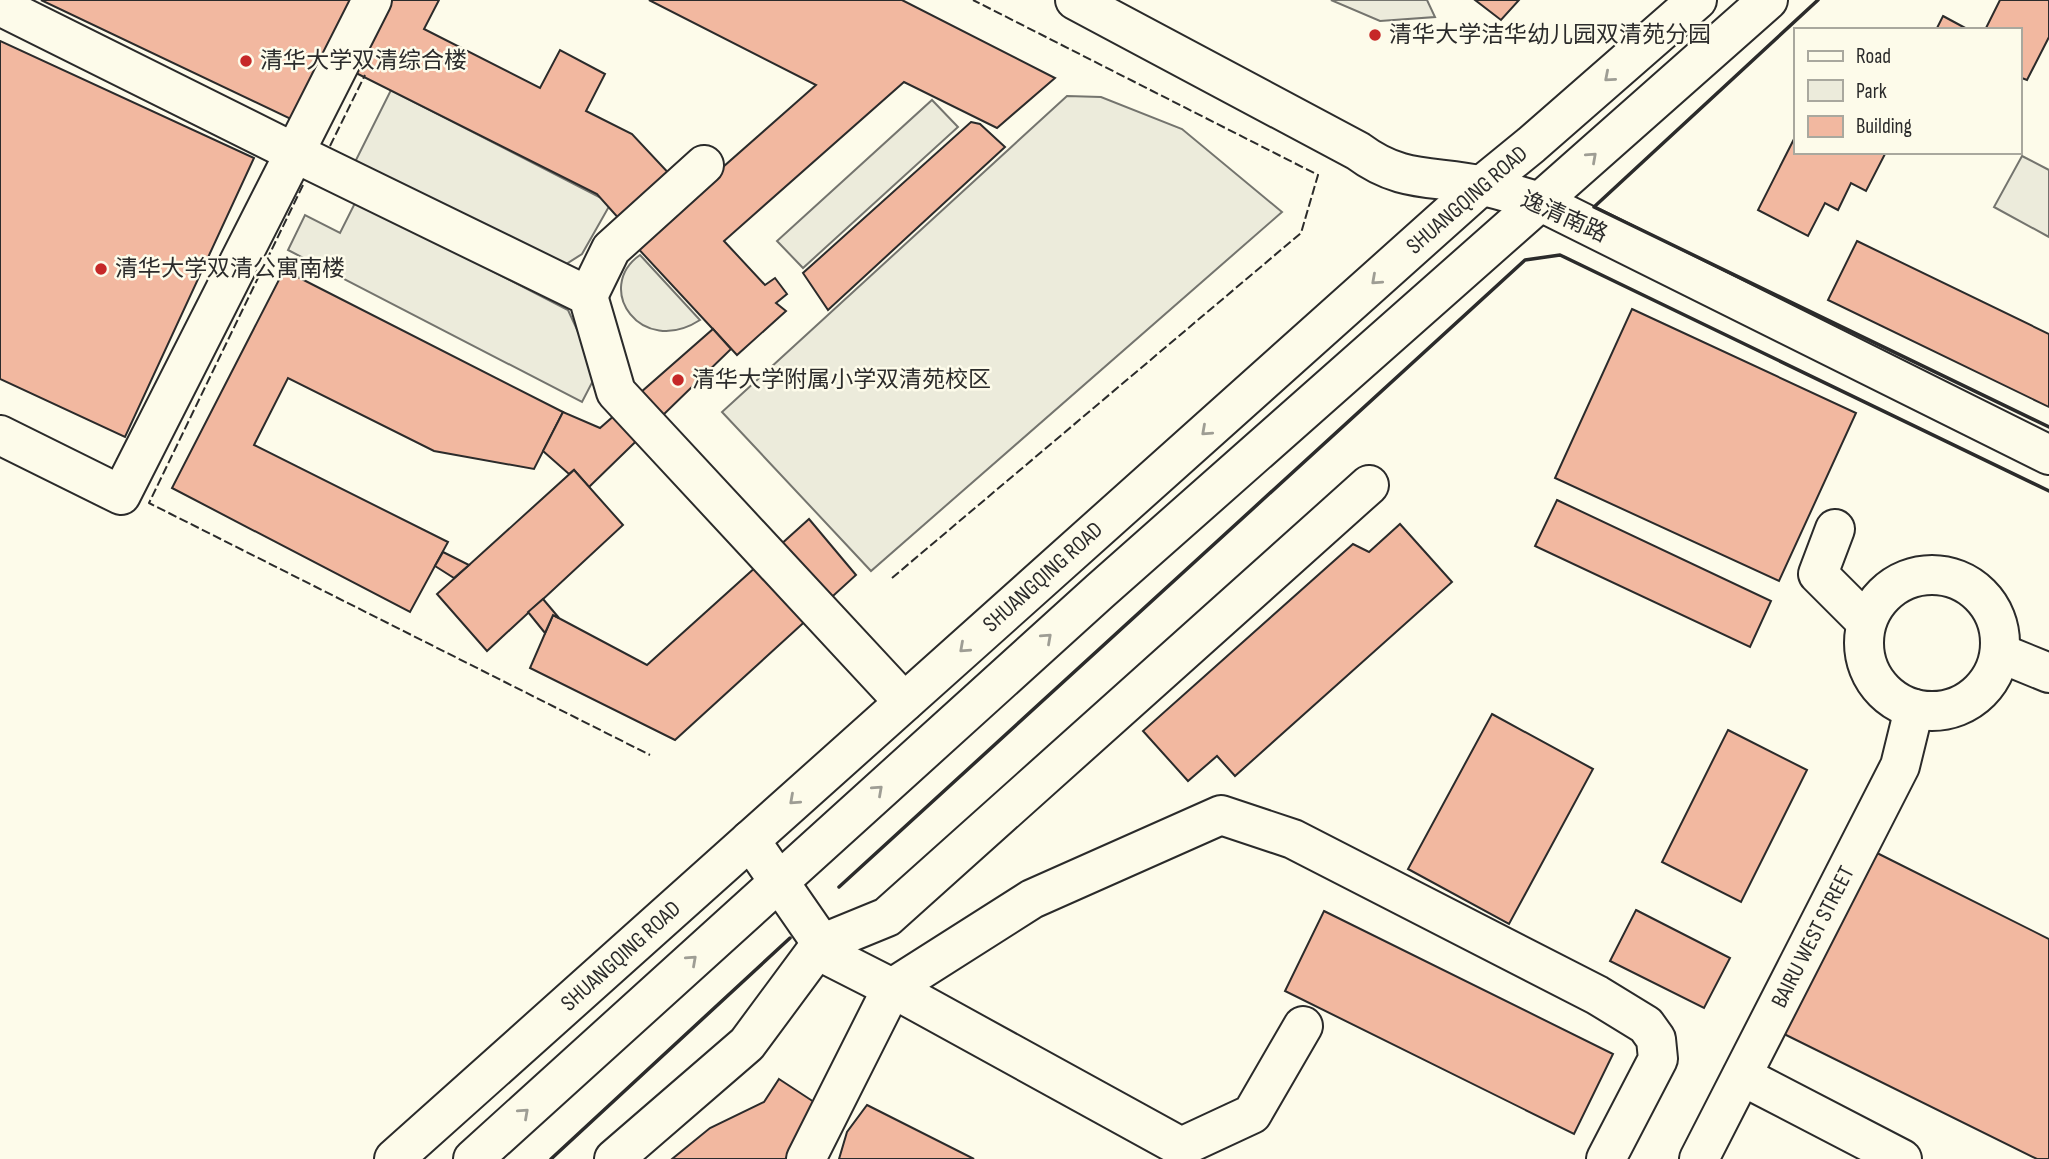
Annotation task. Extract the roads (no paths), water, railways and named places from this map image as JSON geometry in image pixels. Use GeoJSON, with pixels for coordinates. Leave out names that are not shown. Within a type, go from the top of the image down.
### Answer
{"type":"FeatureCollection","features":[{"type":"Feature","properties":{"kind":"street"},"geometry":{"type":"LineString","coordinates":[[0,435],[121,495],[372,0]]}},
{"type":"Feature","properties":{"kind":"street","name":"逸清南路"},"geometry":{"type":"LineString","coordinates":[[1074,0],[1358,151],[1377,165],[1403,175],[1482,185],[1541,202],[2049,455]]}},
{"type":"Feature","properties":{"kind":"street","name":"SHUANGQING ROAD"},"geometry":{"type":"LineString","coordinates":[[394,1159],[1482,185],[1697,0]]}},
{"type":"Feature","properties":{"kind":"street"},"geometry":{"type":"LineString","coordinates":[[473,1159],[1089,600],[1768,0]]}},
{"type":"Feature","properties":{"kind":"street"},"geometry":{"type":"LineString","coordinates":[[0,6],[588,296]]}},
{"type":"Feature","properties":{"kind":"street"},"geometry":{"type":"LineString","coordinates":[[704,164],[611,249],[588,296],[616,392],[904,702]]}},
{"type":"Feature","properties":{"kind":"street"},"geometry":{"type":"LineString","coordinates":[[614,1159],[747,1044],[821,944],[887,917],[1368,485]]}},
{"type":"Feature","properties":{"kind":"street"},"geometry":{"type":"LineString","coordinates":[[1835,529],[1818,574],[1866,622]]}},
{"type":"Feature","properties":{"kind":"street"},"geometry":{"type":"LineString","coordinates":[[1933,574],[1956,579],[1976,590],[1991,608],[2000,630],[2000,653],[1993,675],[1979,694],[1960,706],[1937,712],[1914,709],[1894,701],[1878,685],[1867,666],[1863,644],[1866,622],[1876,603],[1891,587],[1911,578],[1933,574]]}},
{"type":"Feature","properties":{"kind":"street"},"geometry":{"type":"LineString","coordinates":[[2000,653],[2049,673]]}},
{"type":"Feature","properties":{"kind":"street","name":"BAIRU WEST STREET"},"geometry":{"type":"LineString","coordinates":[[1699,1159],[1900,766],[1914,709]]}},
{"type":"Feature","properties":{"kind":"street"},"geometry":{"type":"LineString","coordinates":[[806,1159],[892,988],[1032,899],[1221,816],[1293,839],[1597,995],[1646,1025],[1656,1039],[1658,1059],[1606,1159]]}},
{"type":"Feature","properties":{"kind":"street"},"geometry":{"type":"LineString","coordinates":[[750,841],[831,957],[1181,1147],[1252,1114],[1303,1026]]}},
{"type":"Feature","properties":{"kind":"street"},"geometry":{"type":"LineString","coordinates":[[1742,1076],[1902,1159]]}},
{"type":"Feature","properties":{"kind":"place","name":"清华大学洁华幼儿园双清苑分园"},"geometry":{"type":"Point","coordinates":[1375,35]}},
{"type":"Feature","properties":{"kind":"place","name":"清华大学双清综合楼"},"geometry":{"type":"Point","coordinates":[246,61]}},
{"type":"Feature","properties":{"kind":"place","name":"清华大学双清公寓南楼"},"geometry":{"type":"Point","coordinates":[101,269]}},
{"type":"Feature","properties":{"kind":"place","name":"清华大学附属小学双清苑校区"},"geometry":{"type":"Point","coordinates":[678,380]}}]}
